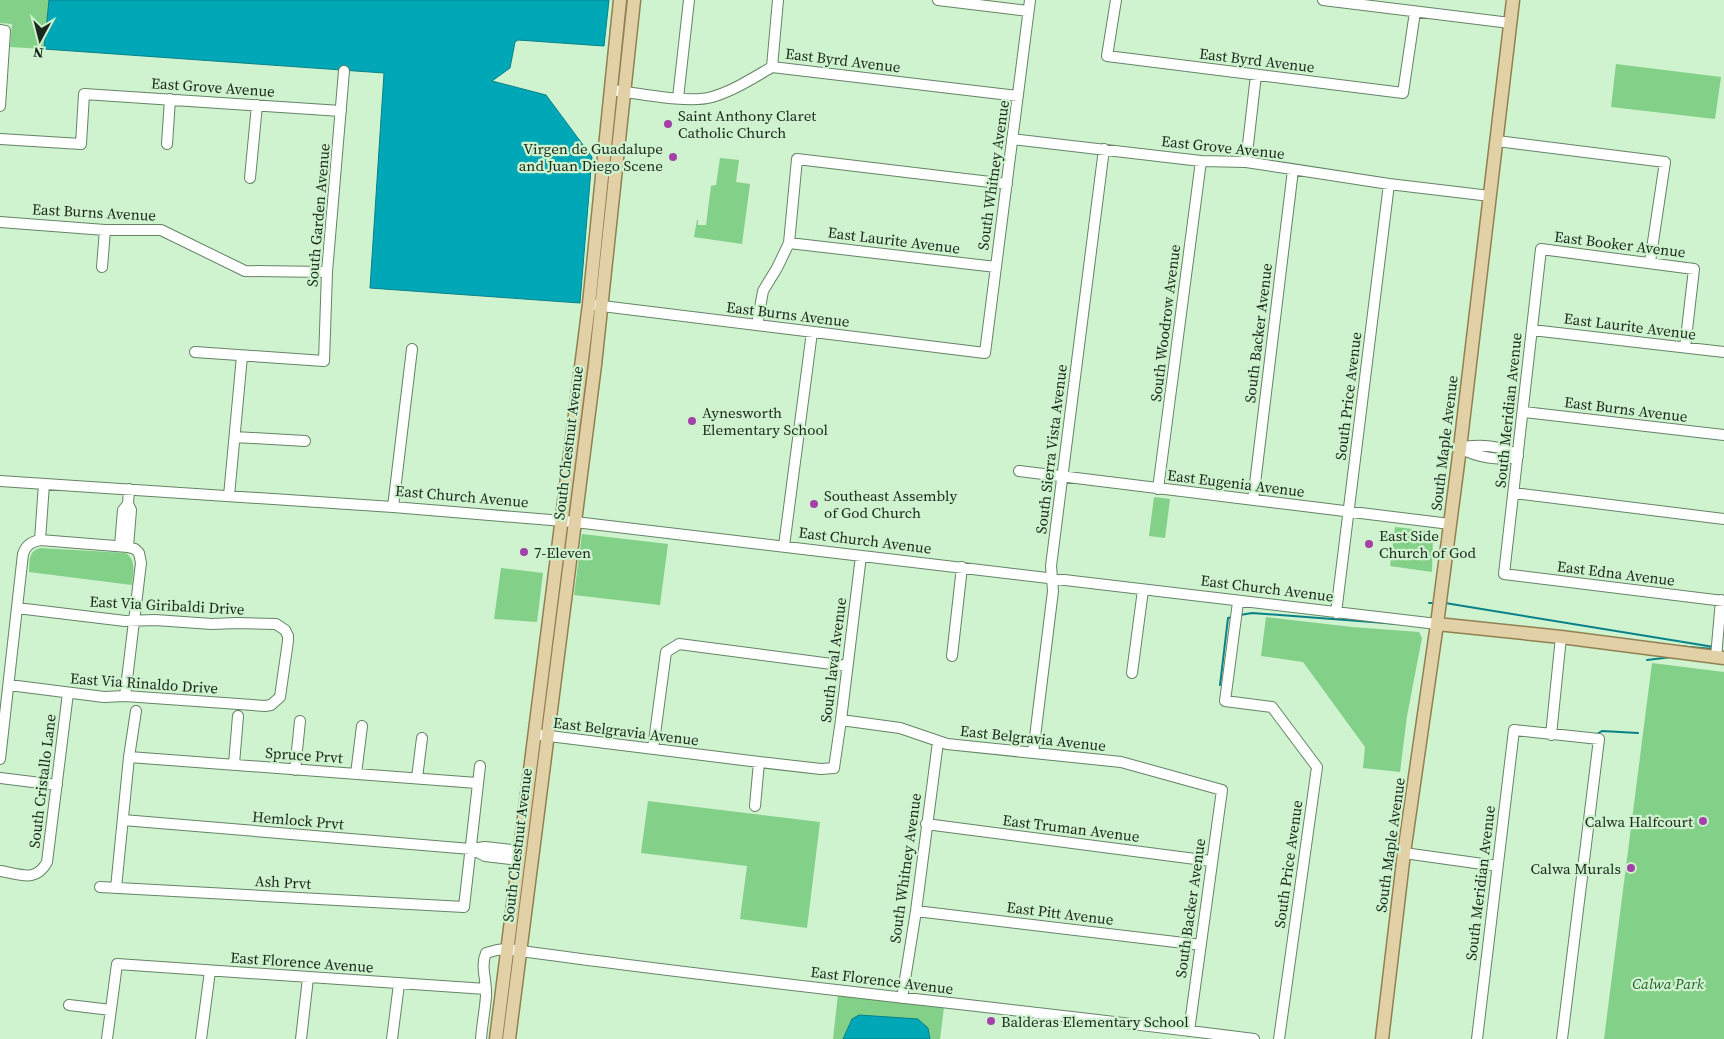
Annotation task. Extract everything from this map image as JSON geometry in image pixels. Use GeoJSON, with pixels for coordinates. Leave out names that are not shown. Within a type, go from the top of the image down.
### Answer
{"type":"FeatureCollection","features":[{"type":"Feature","properties":{"kind":"main road","name":"South Chestnut Avenue"},"geometry":{"type":"LineString","coordinates":[[509,1039],[519,855],[589,304],[620,0]]}},
{"type":"Feature","properties":{"kind":"main road","name":"South Chestnut Avenue"},"geometry":{"type":"LineString","coordinates":[[496,1039],[514,950],[548,736],[602,306],[634,0]]}},
{"type":"Feature","properties":{"kind":"main road","name":"South Maple Avenue"},"geometry":{"type":"LineString","coordinates":[[1382,1039],[1404,853],[1460,448],[1513,0]]}},
{"type":"Feature","properties":{"kind":"main road","name":"East Church Avenue"},"geometry":{"type":"LineString","coordinates":[[1437,624],[1561,637],[1720,658]]}},
{"type":"Feature","properties":{"kind":"street"},"geometry":{"type":"LineString","coordinates":[[678,98],[689,0]]}},
{"type":"Feature","properties":{"kind":"street"},"geometry":{"type":"LineString","coordinates":[[772,67],[778,0]]}},
{"type":"Feature","properties":{"kind":"street"},"geometry":{"type":"LineString","coordinates":[[938,0],[1029,5]]}},
{"type":"Feature","properties":{"kind":"street","name":"East Byrd Avenue"},"geometry":{"type":"LineString","coordinates":[[1116,0],[1107,56],[1403,93],[1415,12]]}},
{"type":"Feature","properties":{"kind":"street"},"geometry":{"type":"LineString","coordinates":[[1323,0],[1510,23]]}},
{"type":"Feature","properties":{"kind":"street","name":"South Whitney Avenue"},"geometry":{"type":"LineString","coordinates":[[985,353],[1029,5]]}},
{"type":"Feature","properties":{"kind":"street"},"geometry":{"type":"LineString","coordinates":[[0,106],[3,30]]}},
{"type":"Feature","properties":{"kind":"street","name":"East Byrd Avenue"},"geometry":{"type":"LineString","coordinates":[[611,90],[678,98],[712,97],[743,84],[772,67],[1018,96]]}},
{"type":"Feature","properties":{"kind":"street","name":"South Garden Avenue"},"geometry":{"type":"LineString","coordinates":[[242,356],[324,362],[327,272],[344,71]]}},
{"type":"Feature","properties":{"kind":"street"},"geometry":{"type":"LineString","coordinates":[[1246,162],[1256,76]]}},
{"type":"Feature","properties":{"kind":"street","name":"East Grove Avenue"},"geometry":{"type":"LineString","coordinates":[[0,138],[81,144],[84,94],[341,111]]}},
{"type":"Feature","properties":{"kind":"street"},"geometry":{"type":"LineString","coordinates":[[167,144],[170,100]]}},
{"type":"Feature","properties":{"kind":"street"},"geometry":{"type":"LineString","coordinates":[[250,178],[257,105]]}},
{"type":"Feature","properties":{"kind":"street","name":"East Grove Avenue"},"geometry":{"type":"LineString","coordinates":[[1012,138],[1201,161],[1246,162],[1389,184],[1490,196]]}},
{"type":"Feature","properties":{"kind":"street"},"geometry":{"type":"LineString","coordinates":[[1497,141],[1665,162],[1650,262]]}},
{"type":"Feature","properties":{"kind":"street","name":"South Sierra Vista Avenue"},"geometry":{"type":"LineString","coordinates":[[1033,753],[1053,591],[1051,566],[1104,150]]}},
{"type":"Feature","properties":{"kind":"street"},"geometry":{"type":"LineString","coordinates":[[757,324],[763,291],[788,243],[798,159],[1007,184]]}},
{"type":"Feature","properties":{"kind":"street","name":"South Woodrow Avenue"},"geometry":{"type":"LineString","coordinates":[[1158,489],[1201,161]]}},
{"type":"Feature","properties":{"kind":"street","name":"South Backer Avenue"},"geometry":{"type":"LineString","coordinates":[[1253,500],[1293,170]]}},
{"type":"Feature","properties":{"kind":"street","name":"South Price Avenue"},"geometry":{"type":"LineString","coordinates":[[1336,613],[1389,184]]}},
{"type":"Feature","properties":{"kind":"street","name":"East Burns Avenue"},"geometry":{"type":"LineString","coordinates":[[0,222],[105,230],[161,230],[245,270],[327,272]]}},
{"type":"Feature","properties":{"kind":"street"},"geometry":{"type":"LineString","coordinates":[[102,267],[105,230]]}},
{"type":"Feature","properties":{"kind":"street","name":"East Laurite Avenue"},"geometry":{"type":"LineString","coordinates":[[788,243],[996,267]]}},
{"type":"Feature","properties":{"kind":"street","name":"East Booker Avenue"},"geometry":{"type":"LineString","coordinates":[[1541,249],[1694,269],[1685,347]]}},
{"type":"Feature","properties":{"kind":"street","name":"South Meridian Avenue"},"geometry":{"type":"LineString","coordinates":[[1504,574],[1524,412],[1541,249]]}},
{"type":"Feature","properties":{"kind":"street","name":"East Burns Avenue"},"geometry":{"type":"LineString","coordinates":[[589,304],[985,353]]}},
{"type":"Feature","properties":{"kind":"street","name":"East Laurite Avenue"},"geometry":{"type":"LineString","coordinates":[[1532,330],[1724,352]]}},
{"type":"Feature","properties":{"kind":"street"},"geometry":{"type":"LineString","coordinates":[[784,546],[812,332]]}},
{"type":"Feature","properties":{"kind":"street"},"geometry":{"type":"LineString","coordinates":[[393,507],[412,349]]}},
{"type":"Feature","properties":{"kind":"street"},"geometry":{"type":"LineString","coordinates":[[195,352],[242,356],[229,496]]}},
{"type":"Feature","properties":{"kind":"street","name":"East Burns Avenue"},"geometry":{"type":"LineString","coordinates":[[1524,412],[1724,435]]}},
{"type":"Feature","properties":{"kind":"street"},"geometry":{"type":"LineString","coordinates":[[235,437],[305,441]]}},
{"type":"Feature","properties":{"kind":"street"},"geometry":{"type":"LineString","coordinates":[[1460,448],[1472,445],[1511,450],[1518,456]]}},
{"type":"Feature","properties":{"kind":"street","name":"East Eugenia Avenue"},"geometry":{"type":"LineString","coordinates":[[1019,472],[1450,524]]}},
{"type":"Feature","properties":{"kind":"street","name":"East Church Avenue"},"geometry":{"type":"LineString","coordinates":[[0,481],[393,507],[575,522],[962,567],[1238,602],[1437,624]]}},
{"type":"Feature","properties":{"kind":"street"},"geometry":{"type":"LineString","coordinates":[[40,540],[44,484]]}},
{"type":"Feature","properties":{"kind":"street"},"geometry":{"type":"LineString","coordinates":[[124,547],[131,510],[128,504],[129,489]]}},
{"type":"Feature","properties":{"kind":"street"},"geometry":{"type":"LineString","coordinates":[[1514,493],[1724,519]]}},
{"type":"Feature","properties":{"kind":"street"},"geometry":{"type":"LineString","coordinates":[[0,759],[16,608],[25,549],[32,542],[40,540],[135,549],[140,558],[125,696]]}},
{"type":"Feature","properties":{"kind":"street","name":"South laval Avenue"},"geometry":{"type":"LineString","coordinates":[[834,768],[861,556]]}},
{"type":"Feature","properties":{"kind":"street"},"geometry":{"type":"LineString","coordinates":[[952,656],[962,567]]}},
{"type":"Feature","properties":{"kind":"street","name":"East Edna Avenue"},"geometry":{"type":"LineString","coordinates":[[1504,574],[1723,600]]}},
{"type":"Feature","properties":{"kind":"street"},"geometry":{"type":"LineString","coordinates":[[1132,673],[1143,590]]}},
{"type":"Feature","properties":{"kind":"street"},"geometry":{"type":"LineString","coordinates":[[1720,658],[1723,600]]}},
{"type":"Feature","properties":{"kind":"street","name":"South Price Avenue"},"geometry":{"type":"LineString","coordinates":[[1238,602],[1225,701],[1272,707],[1316,767],[1279,1039]]}},
{"type":"Feature","properties":{"kind":"street","name":"East Via Giribaldi Drive"},"geometry":{"type":"LineString","coordinates":[[16,608],[134,621],[276,624],[285,630],[288,636],[282,691],[277,701]]}},
{"type":"Feature","properties":{"kind":"street"},"geometry":{"type":"LineString","coordinates":[[1561,637],[1551,735],[1599,740],[1562,1039]]}},
{"type":"Feature","properties":{"kind":"street"},"geometry":{"type":"LineString","coordinates":[[654,749],[666,652],[679,644],[847,666]]}},
{"type":"Feature","properties":{"kind":"street","name":"East Via Rinaldo Drive"},"geometry":{"type":"LineString","coordinates":[[9,685],[104,698],[125,696],[265,706],[272,705],[277,701]]}},
{"type":"Feature","properties":{"kind":"street","name":"South Cristallo Lane"},"geometry":{"type":"LineString","coordinates":[[0,871],[33,876],[42,872],[47,862],[68,693]]}},
{"type":"Feature","properties":{"kind":"street"},"geometry":{"type":"LineString","coordinates":[[116,888],[129,757],[136,710]]}},
{"type":"Feature","properties":{"kind":"street"},"geometry":{"type":"LineString","coordinates":[[234,764],[238,716]]}},
{"type":"Feature","properties":{"kind":"street","name":"East Belgravia Avenue"},"geometry":{"type":"LineString","coordinates":[[841,720],[900,728],[938,742],[1122,762],[1222,790]]}},
{"type":"Feature","properties":{"kind":"street"},"geometry":{"type":"LineString","coordinates":[[295,770],[300,721]]}},
{"type":"Feature","properties":{"kind":"street"},"geometry":{"type":"LineString","coordinates":[[356,774],[362,726]]}},
{"type":"Feature","properties":{"kind":"street","name":"South Meridian Avenue"},"geometry":{"type":"LineString","coordinates":[[1477,1039],[1514,730],[1551,735]]}},
{"type":"Feature","properties":{"kind":"street","name":"East Belgravia Avenue"},"geometry":{"type":"LineString","coordinates":[[534,734],[759,762],[822,769],[834,768]]}},
{"type":"Feature","properties":{"kind":"street"},"geometry":{"type":"LineString","coordinates":[[417,778],[422,738]]}},
{"type":"Feature","properties":{"kind":"street","name":"South Whitney Avenue"},"geometry":{"type":"LineString","coordinates":[[902,998],[916,911],[938,742]]}},
{"type":"Feature","properties":{"kind":"street","name":"Spruce Prvt"},"geometry":{"type":"LineString","coordinates":[[129,757],[477,783]]}},
{"type":"Feature","properties":{"kind":"street"},"geometry":{"type":"LineString","coordinates":[[755,806],[759,762]]}},
{"type":"Feature","properties":{"kind":"street"},"geometry":{"type":"LineString","coordinates":[[471,849],[480,766]]}},
{"type":"Feature","properties":{"kind":"street"},"geometry":{"type":"LineString","coordinates":[[0,778],[57,785]]}},
{"type":"Feature","properties":{"kind":"street","name":"South Backer Avenue"},"geometry":{"type":"LineString","coordinates":[[1189,1031],[1222,790]]}},
{"type":"Feature","properties":{"kind":"street","name":"Hemlock Prvt"},"geometry":{"type":"LineString","coordinates":[[123,820],[471,849],[485,847],[519,855]]}},
{"type":"Feature","properties":{"kind":"street","name":"East Truman Avenue"},"geometry":{"type":"LineString","coordinates":[[926,824],[1211,861]]}},
{"type":"Feature","properties":{"kind":"street","name":"Ash Prvt"},"geometry":{"type":"LineString","coordinates":[[100,887],[464,907],[471,849]]}},
{"type":"Feature","properties":{"kind":"street"},"geometry":{"type":"LineString","coordinates":[[1404,853],[1497,866]]}},
{"type":"Feature","properties":{"kind":"street","name":"East Pitt Avenue"},"geometry":{"type":"LineString","coordinates":[[916,911],[1201,945]]}},
{"type":"Feature","properties":{"kind":"street"},"geometry":{"type":"LineString","coordinates":[[481,1039],[486,989],[483,967],[486,953],[514,950]]}},
{"type":"Feature","properties":{"kind":"street","name":"East Florence Avenue"},"geometry":{"type":"LineString","coordinates":[[514,950],[1254,1039]]}},
{"type":"Feature","properties":{"kind":"street","name":"East Florence Avenue"},"geometry":{"type":"LineString","coordinates":[[111,1010],[117,964],[486,989]]}},
{"type":"Feature","properties":{"kind":"street"},"geometry":{"type":"LineString","coordinates":[[201,1039],[210,971]]}},
{"type":"Feature","properties":{"kind":"street"},"geometry":{"type":"LineString","coordinates":[[301,1039],[308,978]]}},
{"type":"Feature","properties":{"kind":"street"},"geometry":{"type":"LineString","coordinates":[[392,1039],[399,984]]}},
{"type":"Feature","properties":{"kind":"street"},"geometry":{"type":"LineString","coordinates":[[69,1005],[111,1010],[107,1039]]}},
{"type":"Feature","properties":{"kind":"green space"},"geometry":{"type":"Polygon","coordinates":[[[0,0],[49,0],[44,49],[10,47],[12,24],[0,23],[0,0]]]}},
{"type":"Feature","properties":{"kind":"green space"},"geometry":{"type":"Polygon","coordinates":[[[1616,64],[1721,77],[1715,119],[1611,107],[1616,64]]]}},
{"type":"Feature","properties":{"kind":"green space"},"geometry":{"type":"Polygon","coordinates":[[[720,158],[739,160],[736,182],[750,184],[742,244],[694,237],[697,220],[698,225],[706,225],[711,186],[716,185],[720,158]]]}},
{"type":"Feature","properties":{"kind":"green space"},"geometry":{"type":"Polygon","coordinates":[[[1154,497],[1170,499],[1165,538],[1149,536],[1154,497]]]}},
{"type":"Feature","properties":{"kind":"green space"},"geometry":{"type":"Polygon","coordinates":[[[1395,527],[1430,531],[1433,535],[1432,572],[1390,566],[1395,527]]]}},
{"type":"Feature","properties":{"kind":"green space"},"geometry":{"type":"Polygon","coordinates":[[[582,534],[668,544],[660,605],[574,595],[582,534]]]}},
{"type":"Feature","properties":{"kind":"green space"},"geometry":{"type":"Polygon","coordinates":[[[40,548],[126,553],[133,563],[132,585],[29,572],[33,551],[40,548]]]}},
{"type":"Feature","properties":{"kind":"green space"},"geometry":{"type":"Polygon","coordinates":[[[501,568],[543,573],[537,622],[494,619],[501,568]]]}},
{"type":"Feature","properties":{"kind":"green space"},"geometry":{"type":"Polygon","coordinates":[[[1266,617],[1352,627],[1419,632],[1422,638],[1407,716],[1400,772],[1363,768],[1365,747],[1303,662],[1261,656],[1266,617]]]}},
{"type":"Feature","properties":{"kind":"green space","name":"Calwa Park"},"geometry":{"type":"Polygon","coordinates":[[[1652,663],[1724,672],[1724,1039],[1604,1039],[1652,663]]]}},
{"type":"Feature","properties":{"kind":"green space"},"geometry":{"type":"Polygon","coordinates":[[[648,801],[820,822],[807,928],[740,919],[747,866],[641,853],[648,801]]]}},
{"type":"Feature","properties":{"kind":"green space"},"geometry":{"type":"Polygon","coordinates":[[[838,994],[944,1007],[940,1039],[833,1039],[838,994]]]}},
{"type":"Feature","properties":{"kind":"water"},"geometry":{"type":"Polygon","coordinates":[[[49,0],[609,0],[604,46],[518,40],[515,42],[510,68],[492,81],[546,95],[592,157],[580,303],[370,288],[384,73],[44,49],[49,0]]]}},
{"type":"Feature","properties":{"kind":"water"},"geometry":{"type":"Polygon","coordinates":[[[859,1015],[918,1019],[928,1028],[930,1039],[843,1039],[852,1019],[859,1015]]]}},
{"type":"Feature","properties":{"kind":"waterway"},"geometry":{"type":"LineString","coordinates":[[1429,603],[1435,603]]}},
{"type":"Feature","properties":{"kind":"waterway"},"geometry":{"type":"LineString","coordinates":[[1445,603],[1714,647]]}},
{"type":"Feature","properties":{"kind":"waterway"},"geometry":{"type":"LineString","coordinates":[[1240,615],[1252,613],[1398,624]]}},
{"type":"Feature","properties":{"kind":"waterway"},"geometry":{"type":"LineString","coordinates":[[1220,685],[1228,618],[1233,617]]}},
{"type":"Feature","properties":{"kind":"waterway"},"geometry":{"type":"LineString","coordinates":[[1677,646],[1714,649]]}},
{"type":"Feature","properties":{"kind":"waterway"},"geometry":{"type":"LineString","coordinates":[[1647,660],[1672,657]]}},
{"type":"Feature","properties":{"kind":"waterway"},"geometry":{"type":"LineString","coordinates":[[1597,734],[1602,731],[1638,733]]}},
{"type":"Feature","properties":{"kind":"place","name":"Saint Anthony Claret Catholic Church"},"geometry":{"type":"Point","coordinates":[668,124]}},
{"type":"Feature","properties":{"kind":"place","name":"Virgen de Guadalupe and Juan Diego Scene"},"geometry":{"type":"Point","coordinates":[673,157]}},
{"type":"Feature","properties":{"kind":"place","name":"Aynesworth Elementary School"},"geometry":{"type":"Point","coordinates":[692,421]}},
{"type":"Feature","properties":{"kind":"place","name":"Southeast Assembly of God Church"},"geometry":{"type":"Point","coordinates":[814,504]}},
{"type":"Feature","properties":{"kind":"place","name":"East Side Church of God"},"geometry":{"type":"Point","coordinates":[1369,544]}},
{"type":"Feature","properties":{"kind":"place","name":"7-Eleven"},"geometry":{"type":"Point","coordinates":[524,552]}},
{"type":"Feature","properties":{"kind":"place","name":"Calwa Halfcourt"},"geometry":{"type":"Point","coordinates":[1703,821]}},
{"type":"Feature","properties":{"kind":"place","name":"Calwa Murals"},"geometry":{"type":"Point","coordinates":[1631,868]}},
{"type":"Feature","properties":{"kind":"place","name":"Balderas Elementary School"},"geometry":{"type":"Point","coordinates":[991,1021]}}]}
